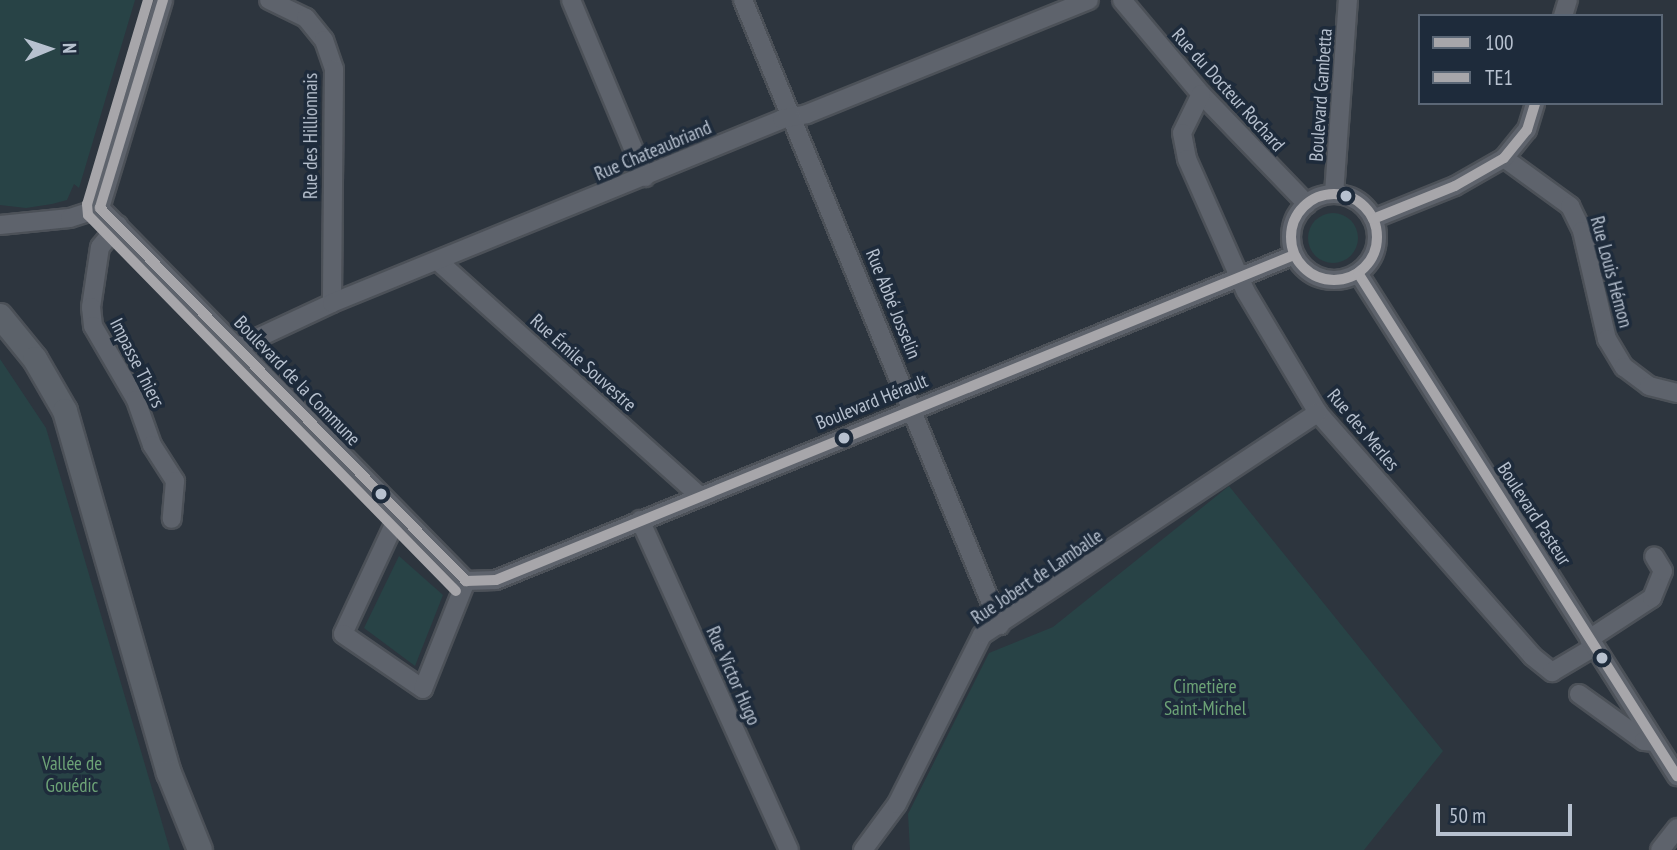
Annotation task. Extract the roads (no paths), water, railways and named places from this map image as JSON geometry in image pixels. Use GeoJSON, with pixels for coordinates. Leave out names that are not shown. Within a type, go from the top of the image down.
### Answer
{"type":"FeatureCollection","features":[{"type":"Feature","properties":{"kind":"main road"},"geometry":{"type":"LineString","coordinates":[[5,325],[52,384],[78,444],[169,773],[200,850]]}},
{"type":"Feature","properties":{"kind":"street"},"geometry":{"type":"LineString","coordinates":[[0,225],[70,219],[100,208],[163,0]]}},
{"type":"Feature","properties":{"kind":"street","name":"Rue des Hillionnais"},"geometry":{"type":"LineString","coordinates":[[270,0],[306,18],[324,40],[334,69],[332,303]]}},
{"type":"Feature","properties":{"kind":"street"},"geometry":{"type":"LineString","coordinates":[[570,0],[645,177]]}},
{"type":"Feature","properties":{"kind":"street","name":"Rue Abbé Josselin"},"geometry":{"type":"LineString","coordinates":[[743,0],[1000,625]]}},
{"type":"Feature","properties":{"kind":"street","name":"Rue Chateaubriand"},"geometry":{"type":"LineString","coordinates":[[236,348],[332,303],[439,262],[791,116],[807,114],[1089,0]]}},
{"type":"Feature","properties":{"kind":"street","name":"Rue du Docteur Rochard"},"geometry":{"type":"LineString","coordinates":[[1122,0],[1201,94],[1307,204]]}},
{"type":"Feature","properties":{"kind":"street","name":"Boulevard Gambetta"},"geometry":{"type":"LineString","coordinates":[[1334,194],[1348,0]]}},
{"type":"Feature","properties":{"kind":"street","name":"Rue des Merles"},"geometry":{"type":"LineString","coordinates":[[1201,94],[1182,133],[1183,146],[1238,274],[1318,413],[1532,656],[1552,672],[1592,643]]}},
{"type":"Feature","properties":{"kind":"street"},"geometry":{"type":"LineString","coordinates":[[1373,219],[1455,186],[1504,158],[1527,130],[1534,105]]}},
{"type":"Feature","properties":{"kind":"street","name":"Rue Louis Hémon"},"geometry":{"type":"LineString","coordinates":[[1504,158],[1570,206],[1582,231],[1607,339],[1624,367],[1649,386],[1677,393]]}},
{"type":"Feature","properties":{"kind":"street"},"geometry":{"type":"LineString","coordinates":[[1334,194],[1358,201],[1373,219],[1376,249],[1358,273],[1335,280],[1322,279],[1301,265],[1294,255],[1292,227],[1307,204],[1334,194]]}},
{"type":"Feature","properties":{"kind":"street","name":"Boulevard de la Commune"},"geometry":{"type":"LineString","coordinates":[[100,208],[398,516],[466,581]]}},
{"type":"Feature","properties":{"kind":"street","name":"Impasse Thiers"},"geometry":{"type":"LineString","coordinates":[[118,225],[100,247],[91,307],[93,326],[136,400],[152,445],[175,481],[172,519]]}},
{"type":"Feature","properties":{"kind":"street","name":"Boulevard Hérault"},"geometry":{"type":"LineString","coordinates":[[466,581],[496,580],[1238,274],[1294,255]]}},
{"type":"Feature","properties":{"kind":"street","name":"Rue Émile Souvestre"},"geometry":{"type":"LineString","coordinates":[[439,262],[699,495]]}},
{"type":"Feature","properties":{"kind":"street","name":"Boulevard Pasteur"},"geometry":{"type":"LineString","coordinates":[[1358,273],[1677,776]]}},
{"type":"Feature","properties":{"kind":"street","name":"Rue Jobert de Lamballe"},"geometry":{"type":"LineString","coordinates":[[863,850],[897,804],[982,635],[1318,413]]}},
{"type":"Feature","properties":{"kind":"street"},"geometry":{"type":"LineString","coordinates":[[398,516],[343,634],[423,689],[466,581]]}},
{"type":"Feature","properties":{"kind":"street","name":"Rue Victor Hugo"},"geometry":{"type":"LineString","coordinates":[[639,520],[789,850]]}},
{"type":"Feature","properties":{"kind":"street"},"geometry":{"type":"LineString","coordinates":[[1592,643],[1652,598],[1663,570],[1654,556]]}},
{"type":"Feature","properties":{"kind":"street"},"geometry":{"type":"LineString","coordinates":[[1579,694],[1644,741],[1655,742]]}},
{"type":"Feature","properties":{"kind":"street"},"geometry":{"type":"LineString","coordinates":[[1660,850],[1677,828]]}},
{"type":"Feature","properties":{"kind":"park label","name":"Cimetière Saint-Michel"},"geometry":{"type":"Point","coordinates":[1205,698]}},
{"type":"Feature","properties":{"kind":"park label","name":"Vallée de Gouédic"},"geometry":{"type":"Point","coordinates":[72,775]}}]}
